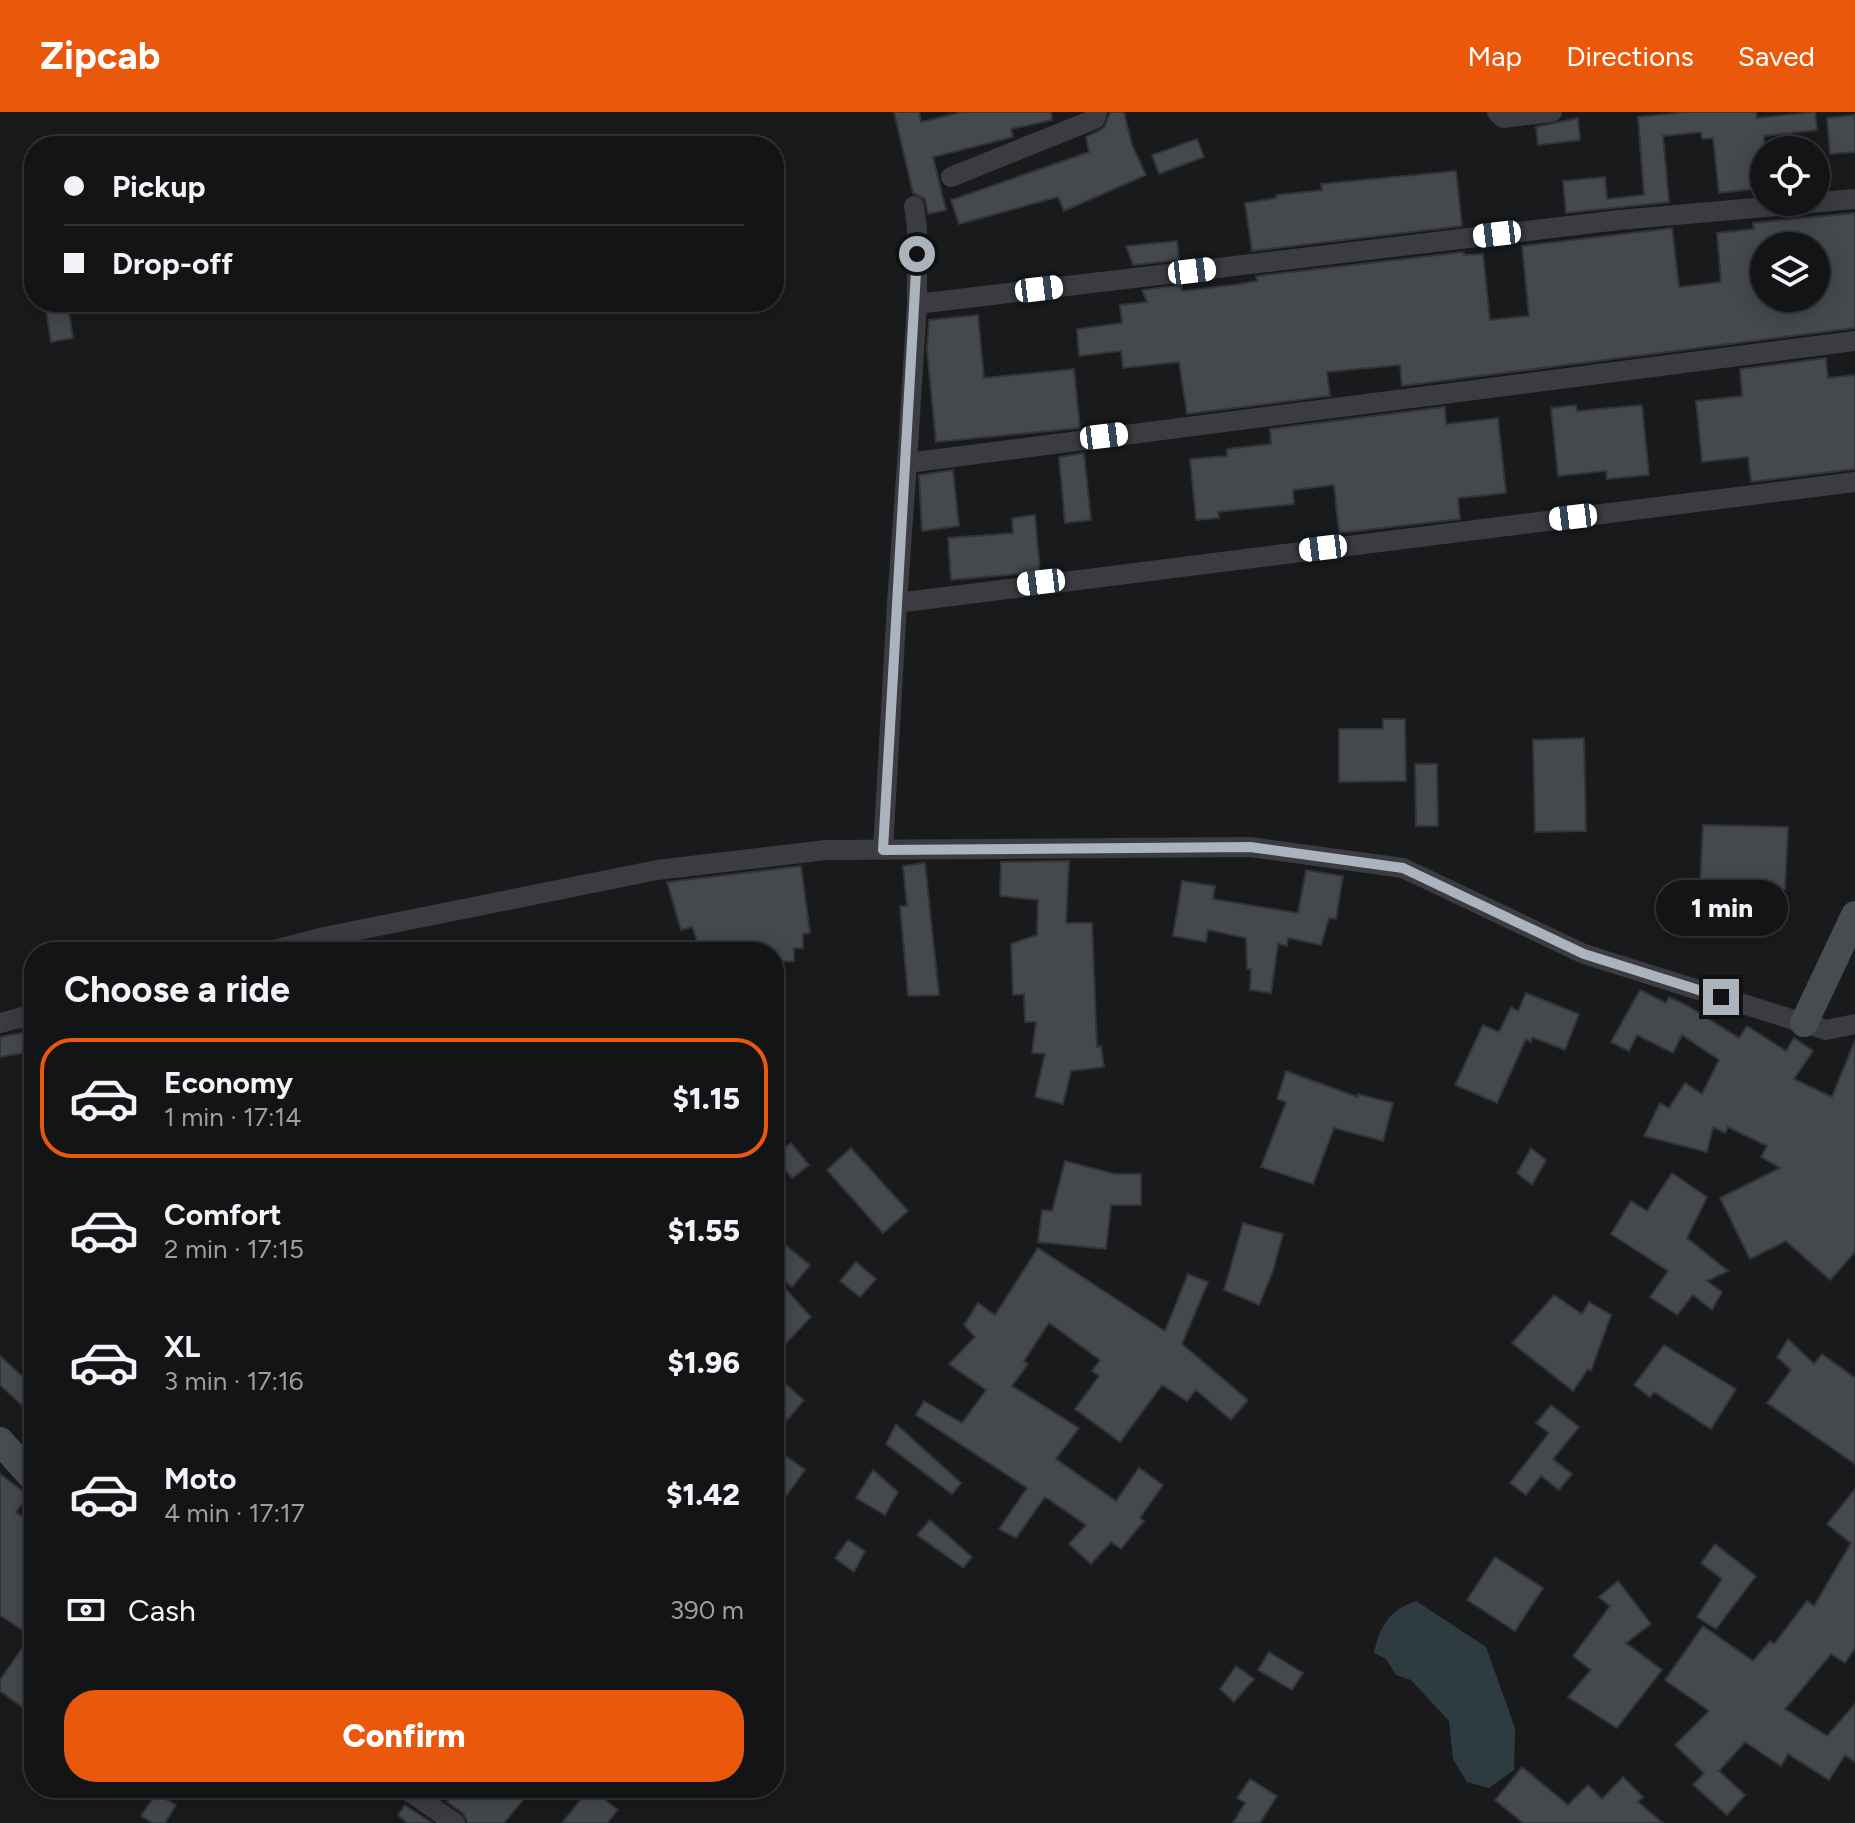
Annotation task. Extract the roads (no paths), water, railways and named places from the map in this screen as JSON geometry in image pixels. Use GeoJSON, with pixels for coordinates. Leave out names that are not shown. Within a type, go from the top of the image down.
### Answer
{"type":"FeatureCollection","features":[{"type":"Feature","properties":{"kind":"street"},"geometry":{"type":"LineString","coordinates":[[951,177],[1095,119],[1097,112]]}},
{"type":"Feature","properties":{"kind":"street"},"geometry":{"type":"LineString","coordinates":[[1497,112],[1503,118],[1552,112]]}},
{"type":"Feature","properties":{"kind":"street"},"geometry":{"type":"LineString","coordinates":[[917,304],[1619,220],[1855,199]]}},
{"type":"Feature","properties":{"kind":"street"},"geometry":{"type":"LineString","coordinates":[[883,850],[917,304],[914,206]]}},
{"type":"Feature","properties":{"kind":"street"},"geometry":{"type":"LineString","coordinates":[[907,463],[1855,341]]}},
{"type":"Feature","properties":{"kind":"street"},"geometry":{"type":"LineString","coordinates":[[897,603],[1855,482]]}},
{"type":"Feature","properties":{"kind":"street"},"geometry":{"type":"LineString","coordinates":[[307,942],[657,870],[826,850],[1250,847],[1403,868],[1584,954],[1826,1030],[1855,1024]]}},
{"type":"Feature","properties":{"kind":"street"},"geometry":{"type":"LineString","coordinates":[[1804,1023],[1855,915]]}},
{"type":"Feature","properties":{"kind":"street"},"geometry":{"type":"LineString","coordinates":[[0,1023],[24,1017]]}},
{"type":"Feature","properties":{"kind":"street"},"geometry":{"type":"LineString","coordinates":[[0,1441],[24,1468]]}},
{"type":"Feature","properties":{"kind":"street"},"geometry":{"type":"LineString","coordinates":[[419,1798],[455,1823]]}}]}
